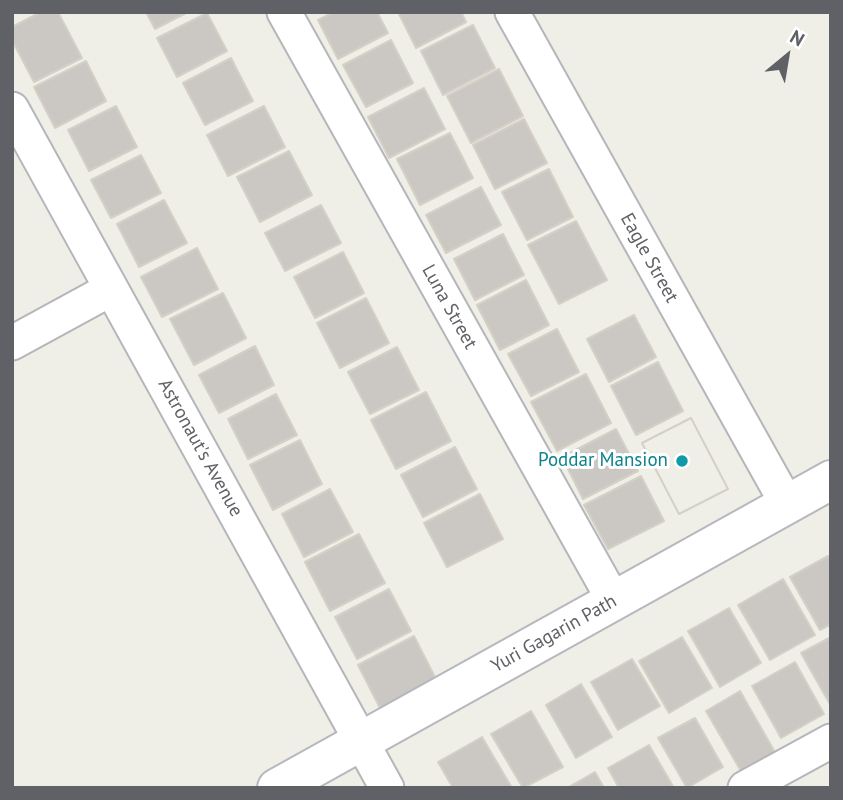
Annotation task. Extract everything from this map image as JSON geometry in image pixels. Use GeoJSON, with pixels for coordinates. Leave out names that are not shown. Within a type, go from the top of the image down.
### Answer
{"type":"FeatureCollection","features":[{"type":"Feature","properties":{"kind":"street","name":"Luna Street"},"geometry":{"type":"LineString","coordinates":[[284,12],[614,601]]}},
{"type":"Feature","properties":{"kind":"street","name":"Eagle Street"},"geometry":{"type":"LineString","coordinates":[[512,12],[787,504]]}},
{"type":"Feature","properties":{"kind":"street","name":"Astronaut's Avenue"},"geometry":{"type":"LineString","coordinates":[[12,109],[387,788]]}},
{"type":"Feature","properties":{"kind":"street"},"geometry":{"type":"LineString","coordinates":[[12,343],[111,289]]}},
{"type":"Feature","properties":{"kind":"street","name":"Yuri Gagarin Path"},"geometry":{"type":"LineString","coordinates":[[277,788],[831,480]]}},
{"type":"Feature","properties":{"kind":"street"},"geometry":{"type":"LineString","coordinates":[[745,788],[831,741]]}},
{"type":"Feature","properties":{"kind":"building"},"geometry":{"type":"Polygon","coordinates":[[[41,12],[58,12],[82,58],[34,82],[12,40],[12,27],[41,12]]]}},
{"type":"Feature","properties":{"kind":"building"},"geometry":{"type":"Polygon","coordinates":[[[146,12],[188,12],[155,29],[146,12]]]}},
{"type":"Feature","properties":{"kind":"building"},"geometry":{"type":"Polygon","coordinates":[[[334,12],[377,12],[388,33],[338,59],[318,20],[334,12]]]}},
{"type":"Feature","properties":{"kind":"building"},"geometry":{"type":"Polygon","coordinates":[[[398,12],[461,12],[466,22],[416,48],[398,12]]]}},
{"type":"Feature","properties":{"kind":"building"},"geometry":{"type":"Polygon","coordinates":[[[207,13],[227,51],[177,77],[157,38],[207,13]]]}},
{"type":"Feature","properties":{"kind":"building"},"geometry":{"type":"Polygon","coordinates":[[[473,25],[495,68],[443,95],[421,51],[473,25]]]}},
{"type":"Feature","properties":{"kind":"building"},"geometry":{"type":"Polygon","coordinates":[[[391,40],[413,83],[366,107],[343,65],[391,40]]]}},
{"type":"Feature","properties":{"kind":"building"},"geometry":{"type":"Polygon","coordinates":[[[231,58],[253,101],[205,125],[183,83],[231,58]]]}},
{"type":"Feature","properties":{"kind":"building"},"geometry":{"type":"Polygon","coordinates":[[[86,61],[106,101],[55,128],[34,87],[86,61]]]}},
{"type":"Feature","properties":{"kind":"building"},"geometry":{"type":"Polygon","coordinates":[[[499,69],[523,116],[471,143],[447,96],[499,69]]]}},
{"type":"Feature","properties":{"kind":"building"},"geometry":{"type":"Polygon","coordinates":[[[424,88],[445,129],[389,158],[368,117],[424,88]]]}},
{"type":"Feature","properties":{"kind":"building"},"geometry":{"type":"Polygon","coordinates":[[[116,106],[137,147],[89,171],[68,130],[116,106]]]}},
{"type":"Feature","properties":{"kind":"building"},"geometry":{"type":"Polygon","coordinates":[[[264,106],[285,147],[228,176],[207,135],[264,106]]]}},
{"type":"Feature","properties":{"kind":"building"},"geometry":{"type":"Polygon","coordinates":[[[524,119],[547,163],[495,189],[473,145],[524,119]]]}},
{"type":"Feature","properties":{"kind":"building"},"geometry":{"type":"Polygon","coordinates":[[[450,133],[473,178],[420,205],[397,159],[450,133]]]}},
{"type":"Feature","properties":{"kind":"building"},"geometry":{"type":"Polygon","coordinates":[[[289,151],[312,195],[260,222],[237,177],[289,151]]]}},
{"type":"Feature","properties":{"kind":"building"},"geometry":{"type":"Polygon","coordinates":[[[141,155],[161,193],[111,218],[91,180],[141,155]]]}},
{"type":"Feature","properties":{"kind":"building"},"geometry":{"type":"Polygon","coordinates":[[[549,169],[573,217],[527,240],[502,192],[549,169]]]}},
{"type":"Feature","properties":{"kind":"building"},"geometry":{"type":"Polygon","coordinates":[[[481,187],[501,225],[446,253],[426,215],[481,187]]]}},
{"type":"Feature","properties":{"kind":"building"},"geometry":{"type":"Polygon","coordinates":[[[164,200],[187,243],[139,267],[117,224],[164,200]]]}},
{"type":"Feature","properties":{"kind":"building"},"geometry":{"type":"Polygon","coordinates":[[[321,205],[341,243],[285,271],[265,233],[321,205]]]}},
{"type":"Feature","properties":{"kind":"building"},"geometry":{"type":"Polygon","coordinates":[[[576,221],[607,280],[559,304],[528,245],[576,221]]]}},
{"type":"Feature","properties":{"kind":"building"},"geometry":{"type":"Polygon","coordinates":[[[503,234],[524,275],[475,300],[454,259],[503,234]]]}},
{"type":"Feature","properties":{"kind":"building"},"geometry":{"type":"Polygon","coordinates":[[[197,248],[218,289],[162,317],[141,277],[197,248]]]}},
{"type":"Feature","properties":{"kind":"building"},"geometry":{"type":"Polygon","coordinates":[[[343,252],[364,293],[315,318],[294,277],[343,252]]]}},
{"type":"Feature","properties":{"kind":"building"},"geometry":{"type":"Polygon","coordinates":[[[526,280],[549,325],[500,350],[477,305],[526,280]]]}},
{"type":"Feature","properties":{"kind":"building"},"geometry":{"type":"Polygon","coordinates":[[[223,293],[246,338],[194,365],[170,319],[223,293]]]}},
{"type":"Feature","properties":{"kind":"building"},"geometry":{"type":"Polygon","coordinates":[[[366,298],[389,343],[340,368],[317,323],[366,298]]]}},
{"type":"Feature","properties":{"kind":"building"},"geometry":{"type":"Polygon","coordinates":[[[634,315],[656,357],[609,382],[587,339],[634,315]]]}},
{"type":"Feature","properties":{"kind":"building"},"geometry":{"type":"Polygon","coordinates":[[[557,329],[579,372],[531,396],[508,354],[557,329]]]}},
{"type":"Feature","properties":{"kind":"building"},"geometry":{"type":"Polygon","coordinates":[[[255,346],[274,385],[219,413],[199,375],[255,346]]]}},
{"type":"Feature","properties":{"kind":"building"},"geometry":{"type":"Polygon","coordinates":[[[397,347],[419,390],[370,414],[348,372],[397,347]]]}},
{"type":"Feature","properties":{"kind":"building"},"geometry":{"type":"Polygon","coordinates":[[[658,362],[683,411],[636,435],[611,386],[658,362]]]}},
{"type":"Feature","properties":{"kind":"building"},"geometry":{"type":"Polygon","coordinates":[[[586,374],[611,423],[557,451],[531,402],[586,374]]]}},
{"type":"Feature","properties":{"kind":"building"},"geometry":{"type":"Polygon","coordinates":[[[426,392],[451,441],[396,469],[371,420],[426,392]]]}},
{"type":"Feature","properties":{"kind":"building"},"geometry":{"type":"Polygon","coordinates":[[[276,394],[297,435],[248,459],[228,419],[276,394]]]}},
{"type":"Feature","properties":{"kind":"building","name":"Poddar Mansion"},"geometry":{"type":"Polygon","coordinates":[[[691,418],[728,489],[679,514],[642,443],[691,418]]]}},
{"type":"Feature","properties":{"kind":"building","name":"Poddar Mansion"},"geometry":{"type":"Polygon","coordinates":[[[691,418],[728,489],[679,514],[642,443],[691,418]]]}},
{"type":"Feature","properties":{"kind":"building"},"geometry":{"type":"Polygon","coordinates":[[[616,429],[638,471],[583,499],[562,457],[616,429]]]}},
{"type":"Feature","properties":{"kind":"building"},"geometry":{"type":"Polygon","coordinates":[[[300,440],[322,484],[273,510],[250,465],[300,440]]]}},
{"type":"Feature","properties":{"kind":"building"},"geometry":{"type":"Polygon","coordinates":[[[455,447],[477,489],[423,517],[401,475],[455,447]]]}},
{"type":"Feature","properties":{"kind":"building"},"geometry":{"type":"Polygon","coordinates":[[[641,476],[664,521],[608,549],[584,505],[641,476]]]}},
{"type":"Feature","properties":{"kind":"building"},"geometry":{"type":"Polygon","coordinates":[[[330,489],[353,532],[304,557],[282,514],[330,489]]]}},
{"type":"Feature","properties":{"kind":"building"},"geometry":{"type":"Polygon","coordinates":[[[480,494],[503,539],[447,567],[424,523],[480,494]]]}},
{"type":"Feature","properties":{"kind":"building"},"geometry":{"type":"Polygon","coordinates":[[[359,534],[385,583],[330,611],[305,562],[359,534]]]}},
{"type":"Feature","properties":{"kind":"building"},"geometry":{"type":"Polygon","coordinates":[[[828,556],[831,560],[831,624],[820,630],[790,577],[828,556]]]}},
{"type":"Feature","properties":{"kind":"building"},"geometry":{"type":"Polygon","coordinates":[[[783,579],[815,635],[770,660],[738,605],[783,579]]]}},
{"type":"Feature","properties":{"kind":"building"},"geometry":{"type":"Polygon","coordinates":[[[389,589],[411,631],[357,659],[335,617],[389,589]]]}},
{"type":"Feature","properties":{"kind":"building"},"geometry":{"type":"Polygon","coordinates":[[[729,608],[761,663],[720,687],[688,631],[729,608]]]}},
{"type":"Feature","properties":{"kind":"building"},"geometry":{"type":"Polygon","coordinates":[[[414,636],[437,681],[381,710],[358,665],[414,636]]]}},
{"type":"Feature","properties":{"kind":"building"},"geometry":{"type":"Polygon","coordinates":[[[682,637],[712,688],[669,713],[639,661],[682,637]]]}},
{"type":"Feature","properties":{"kind":"building"},"geometry":{"type":"Polygon","coordinates":[[[831,637],[831,706],[801,653],[831,637]]]}},
{"type":"Feature","properties":{"kind":"building"},"geometry":{"type":"Polygon","coordinates":[[[632,659],[660,706],[618,730],[591,682],[632,659]]]}},
{"type":"Feature","properties":{"kind":"building"},"geometry":{"type":"Polygon","coordinates":[[[795,662],[824,714],[781,738],[752,686],[795,662]]]}},
{"type":"Feature","properties":{"kind":"building"},"geometry":{"type":"Polygon","coordinates":[[[581,684],[612,737],[576,758],[546,705],[581,684]]]}},
{"type":"Feature","properties":{"kind":"building"},"geometry":{"type":"Polygon","coordinates":[[[740,691],[776,754],[742,773],[706,711],[740,691]]]}},
{"type":"Feature","properties":{"kind":"building"},"geometry":{"type":"Polygon","coordinates":[[[531,711],[563,767],[523,788],[491,734],[531,711]]]}},
{"type":"Feature","properties":{"kind":"building"},"geometry":{"type":"Polygon","coordinates":[[[695,718],[723,767],[687,788],[658,738],[695,718]]]}},
{"type":"Feature","properties":{"kind":"building"},"geometry":{"type":"Polygon","coordinates":[[[482,737],[512,788],[453,788],[438,762],[482,737]]]}},
{"type":"Feature","properties":{"kind":"building"},"geometry":{"type":"Polygon","coordinates":[[[649,745],[674,788],[619,788],[608,768],[649,745]]]}},
{"type":"Feature","properties":{"kind":"building"},"geometry":{"type":"Polygon","coordinates":[[[595,772],[604,788],[567,788],[595,772]]]}},
{"type":"Feature","properties":{"kind":"place","name":"Poddar Mansion"},"geometry":{"type":"Point","coordinates":[682,461]}}]}
